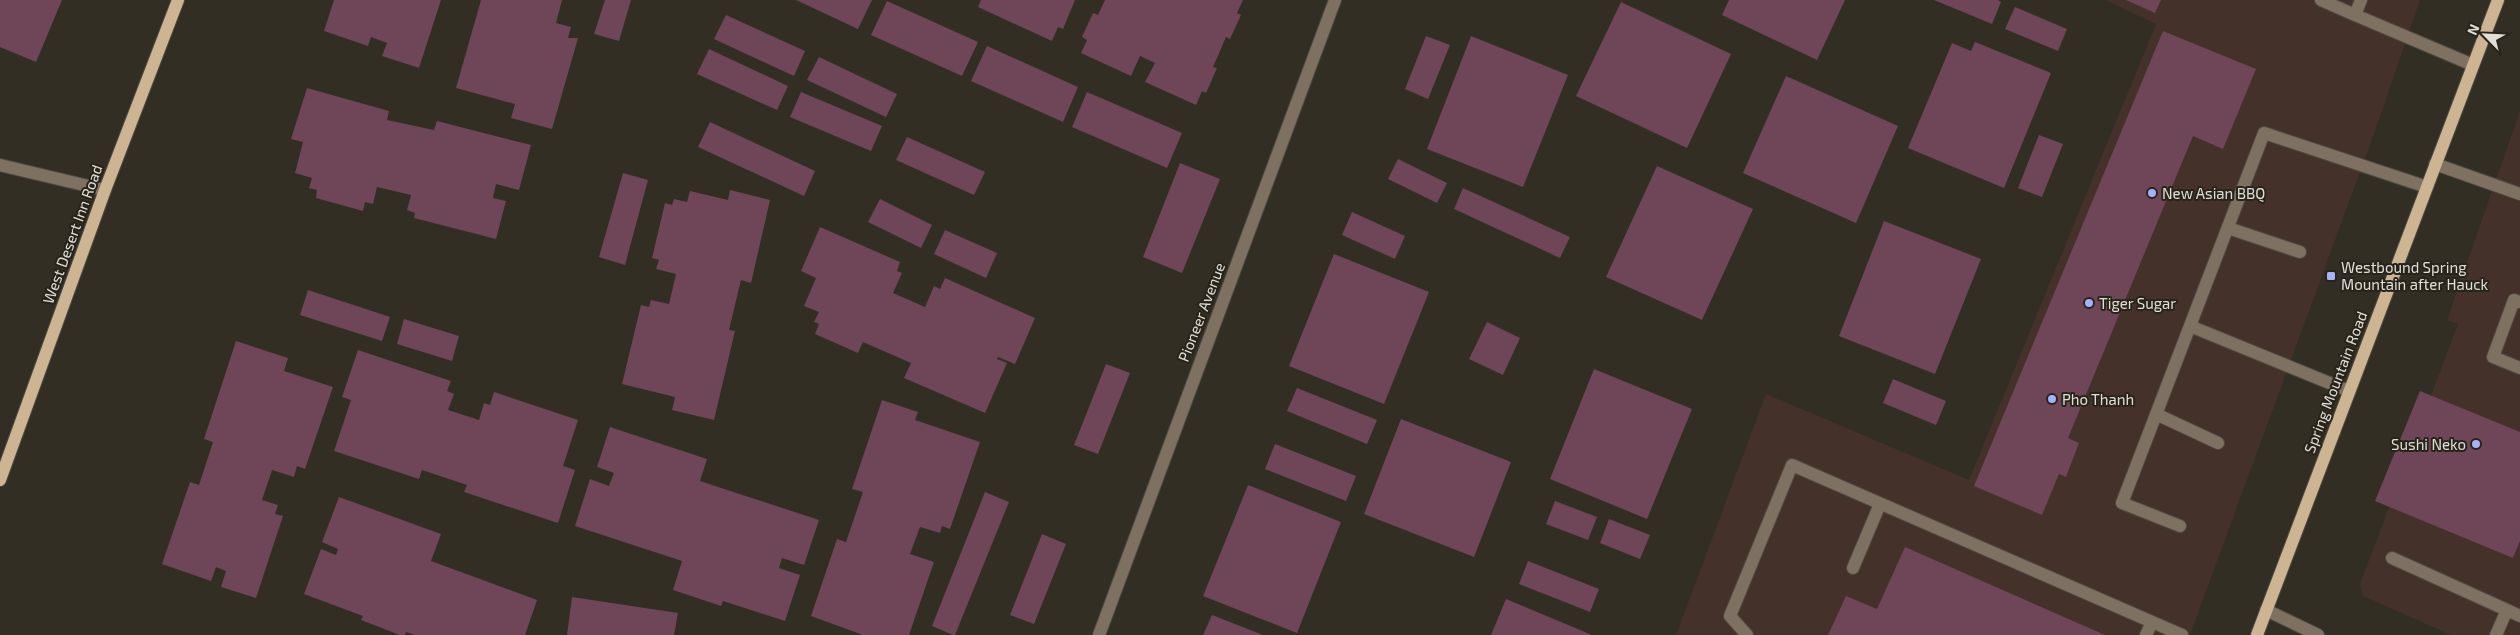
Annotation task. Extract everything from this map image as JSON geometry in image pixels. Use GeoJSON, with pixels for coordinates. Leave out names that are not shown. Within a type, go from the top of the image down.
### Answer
{"type":"FeatureCollection","features":[{"type":"Feature","properties":{"kind":"main road","name":"West Desert Inn Road"},"geometry":{"type":"LineString","coordinates":[[0,480],[178,0]]}},
{"type":"Feature","properties":{"kind":"main road","name":"Spring Mountain Road"},"geometry":{"type":"LineString","coordinates":[[2257,635],[2498,0]]}},
{"type":"Feature","properties":{"kind":"street","name":"Pioneer Avenue"},"geometry":{"type":"LineString","coordinates":[[1099,635],[1335,0]]}},
{"type":"Feature","properties":{"kind":"street"},"geometry":{"type":"LineString","coordinates":[[2321,0],[2473,65]]}},
{"type":"Feature","properties":{"kind":"street"},"geometry":{"type":"LineString","coordinates":[[2355,15],[2361,0]]}},
{"type":"Feature","properties":{"kind":"street"},"geometry":{"type":"LineString","coordinates":[[2180,526],[2122,503],[2264,133],[2427,187]]}},
{"type":"Feature","properties":{"kind":"street"},"geometry":{"type":"LineString","coordinates":[[2435,164],[2520,194]]}},
{"type":"Feature","properties":{"kind":"street"},"geometry":{"type":"LineString","coordinates":[[0,165],[106,190]]}},
{"type":"Feature","properties":{"kind":"street"},"geometry":{"type":"LineString","coordinates":[[2228,228],[2300,252]]}},
{"type":"Feature","properties":{"kind":"street"},"geometry":{"type":"LineString","coordinates":[[2520,302],[2514,300],[2493,357],[2520,368]]}},
{"type":"Feature","properties":{"kind":"street"},"geometry":{"type":"LineString","coordinates":[[2190,326],[2349,391]]}},
{"type":"Feature","properties":{"kind":"street"},"geometry":{"type":"LineString","coordinates":[[2156,414],[2218,443]]}},
{"type":"Feature","properties":{"kind":"street"},"geometry":{"type":"LineString","coordinates":[[1747,635],[1730,616],[1792,465],[2182,635]]}},
{"type":"Feature","properties":{"kind":"street"},"geometry":{"type":"LineString","coordinates":[[1853,568],[1880,504]]}},
{"type":"Feature","properties":{"kind":"street"},"geometry":{"type":"LineString","coordinates":[[2392,558],[2520,616]]}},
{"type":"Feature","properties":{"kind":"street"},"geometry":{"type":"LineString","coordinates":[[2266,610],[2318,635]]}},
{"type":"Feature","properties":{"kind":"street"},"geometry":{"type":"LineString","coordinates":[[2496,635],[2507,610]]}},
{"type":"Feature","properties":{"kind":"street"},"geometry":{"type":"LineString","coordinates":[[2146,635],[2152,622]]}},
{"type":"Feature","properties":{"kind":"shaded area"},"geometry":{"type":"Polygon","coordinates":[[[2105,0],[2420,0],[2375,131],[2190,635],[1676,635],[1766,394],[1969,480],[2156,24],[2105,0]]]}},
{"type":"Feature","properties":{"kind":"shaded area"},"geometry":{"type":"Polygon","coordinates":[[[2520,111],[2520,635],[2451,635],[2363,596],[2360,584],[2458,324],[2447,320],[2520,111]]]}},
{"type":"Feature","properties":{"kind":"building"},"geometry":{"type":"Polygon","coordinates":[[[0,0],[62,0],[36,62],[0,47],[0,0]]]}},
{"type":"Feature","properties":{"kind":"building"},"geometry":{"type":"Polygon","coordinates":[[[334,0],[441,0],[419,68],[382,56],[387,43],[371,37],[368,46],[324,31],[334,0]]]}},
{"type":"Feature","properties":{"kind":"building"},"geometry":{"type":"Polygon","coordinates":[[[481,0],[562,0],[556,23],[571,27],[568,38],[578,38],[552,129],[511,118],[515,104],[456,88],[481,0]]]}},
{"type":"Feature","properties":{"kind":"building"},"geometry":{"type":"Polygon","coordinates":[[[605,0],[631,0],[619,41],[594,34],[605,0]]]}},
{"type":"Feature","properties":{"kind":"building"},"geometry":{"type":"Polygon","coordinates":[[[796,0],[872,0],[858,29],[796,0]]]}},
{"type":"Feature","properties":{"kind":"building"},"geometry":{"type":"Polygon","coordinates":[[[981,0],[1075,0],[1063,29],[1058,27],[1052,41],[978,7],[981,0]]]}},
{"type":"Feature","properties":{"kind":"building"},"geometry":{"type":"Polygon","coordinates":[[[1105,0],[1243,0],[1237,13],[1241,15],[1230,39],[1226,37],[1213,67],[1217,68],[1206,93],[1202,91],[1196,105],[1145,82],[1155,63],[1140,56],[1131,76],[1081,53],[1087,40],[1082,37],[1093,13],[1098,15],[1105,0]]]}},
{"type":"Feature","properties":{"kind":"building"},"geometry":{"type":"Polygon","coordinates":[[[1729,0],[1845,0],[1817,60],[1722,15],[1729,0]]]}},
{"type":"Feature","properties":{"kind":"building"},"geometry":{"type":"Polygon","coordinates":[[[1934,0],[1998,0],[2001,2],[1992,24],[1934,0]]]}},
{"type":"Feature","properties":{"kind":"building"},"geometry":{"type":"Polygon","coordinates":[[[2126,0],[2161,0],[2155,13],[2126,0]]]}},
{"type":"Feature","properties":{"kind":"building"},"geometry":{"type":"Polygon","coordinates":[[[887,1],[978,42],[962,76],[871,35],[887,1]]]}},
{"type":"Feature","properties":{"kind":"building"},"geometry":{"type":"Polygon","coordinates":[[[1621,2],[1731,54],[1687,148],[1576,96],[1621,2]]]}},
{"type":"Feature","properties":{"kind":"building"},"geometry":{"type":"Polygon","coordinates":[[[2015,7],[2067,29],[2058,51],[2005,29],[2015,7]]]}},
{"type":"Feature","properties":{"kind":"building"},"geometry":{"type":"Polygon","coordinates":[[[726,15],[805,51],[794,76],[714,39],[726,15]]]}},
{"type":"Feature","properties":{"kind":"building"},"geometry":{"type":"Polygon","coordinates":[[[2163,31],[2256,69],[2223,149],[2193,136],[2068,438],[2079,443],[2066,477],[2059,474],[2042,515],[1974,486],[2163,31]]]}},
{"type":"Feature","properties":{"kind":"building"},"geometry":{"type":"Polygon","coordinates":[[[1426,36],[1450,45],[1428,99],[1405,89],[1426,36]]]}},
{"type":"Feature","properties":{"kind":"building"},"geometry":{"type":"Polygon","coordinates":[[[1471,36],[1568,75],[1523,187],[1427,149],[1471,36]]]}},
{"type":"Feature","properties":{"kind":"building"},"geometry":{"type":"Polygon","coordinates":[[[1975,42],[2051,73],[2004,188],[1908,148],[1952,43],[1971,51],[1975,42]]]}},
{"type":"Feature","properties":{"kind":"building"},"geometry":{"type":"Polygon","coordinates":[[[987,46],[1078,87],[1063,122],[971,81],[987,46]]]}},
{"type":"Feature","properties":{"kind":"building"},"geometry":{"type":"Polygon","coordinates":[[[709,49],[788,86],[777,110],[697,74],[709,49]]]}},
{"type":"Feature","properties":{"kind":"building"},"geometry":{"type":"Polygon","coordinates":[[[819,57],[897,94],[886,117],[807,80],[819,57]]]}},
{"type":"Feature","properties":{"kind":"building"},"geometry":{"type":"Polygon","coordinates":[[[1786,76],[1898,126],[1856,223],[1743,173],[1786,76]]]}},
{"type":"Feature","properties":{"kind":"building"},"geometry":{"type":"Polygon","coordinates":[[[307,88],[389,111],[387,120],[434,130],[437,121],[531,145],[519,190],[496,184],[493,198],[506,201],[496,239],[414,218],[415,213],[407,210],[411,195],[377,187],[373,204],[365,202],[363,211],[316,198],[317,190],[309,188],[312,178],[295,173],[303,142],[291,139],[307,88]]]}},
{"type":"Feature","properties":{"kind":"building"},"geometry":{"type":"Polygon","coordinates":[[[801,92],[882,126],[871,151],[790,117],[801,92]]]}},
{"type":"Feature","properties":{"kind":"building"},"geometry":{"type":"Polygon","coordinates":[[[1087,92],[1182,133],[1167,168],[1072,127],[1087,92]]]}},
{"type":"Feature","properties":{"kind":"building"},"geometry":{"type":"Polygon","coordinates":[[[710,122],[815,171],[804,196],[698,147],[710,122]]]}},
{"type":"Feature","properties":{"kind":"building"},"geometry":{"type":"Polygon","coordinates":[[[2039,135],[2063,144],[2042,197],[2018,188],[2039,135]]]}},
{"type":"Feature","properties":{"kind":"building"},"geometry":{"type":"Polygon","coordinates":[[[907,137],[985,172],[974,195],[896,160],[907,137]]]}},
{"type":"Feature","properties":{"kind":"building"},"geometry":{"type":"Polygon","coordinates":[[[1398,159],[1447,183],[1437,203],[1388,179],[1398,159]]]}},
{"type":"Feature","properties":{"kind":"building"},"geometry":{"type":"Polygon","coordinates":[[[1180,163],[1220,179],[1182,273],[1143,257],[1180,163]]]}},
{"type":"Feature","properties":{"kind":"building"},"geometry":{"type":"Polygon","coordinates":[[[1657,166],[1753,209],[1702,320],[1606,277],[1657,166]]]}},
{"type":"Feature","properties":{"kind":"building"},"geometry":{"type":"Polygon","coordinates":[[[623,173],[648,180],[625,265],[599,257],[623,173]]]}},
{"type":"Feature","properties":{"kind":"building"},"geometry":{"type":"Polygon","coordinates":[[[1463,188],[1570,237],[1560,258],[1454,209],[1463,188]]]}},
{"type":"Feature","properties":{"kind":"building"},"geometry":{"type":"Polygon","coordinates":[[[730,190],[770,200],[751,283],[741,280],[729,330],[735,331],[714,420],[672,410],[675,397],[622,384],[641,305],[649,307],[651,300],[669,304],[676,274],[656,269],[659,260],[652,258],[665,203],[672,205],[674,199],[687,202],[690,191],[728,200],[730,190]]]}},
{"type":"Feature","properties":{"kind":"building"},"geometry":{"type":"Polygon","coordinates":[[[880,199],[932,225],[921,248],[868,222],[880,199]]]}},
{"type":"Feature","properties":{"kind":"building"},"geometry":{"type":"Polygon","coordinates":[[[1352,212],[1405,236],[1395,259],[1342,235],[1352,212]]]}},
{"type":"Feature","properties":{"kind":"building"},"geometry":{"type":"Polygon","coordinates":[[[1884,221],[1981,259],[1935,374],[1839,336],[1884,221]]]}},
{"type":"Feature","properties":{"kind":"building"},"geometry":{"type":"Polygon","coordinates":[[[820,227],[900,262],[897,271],[902,273],[893,293],[925,307],[934,286],[940,289],[945,278],[1035,318],[1015,364],[998,357],[997,359],[1007,363],[985,413],[904,378],[911,363],[863,342],[858,353],[815,334],[819,324],[814,322],[819,312],[804,306],[816,278],[801,271],[820,227]]]}},
{"type":"Feature","properties":{"kind":"building"},"geometry":{"type":"Polygon","coordinates":[[[945,230],[997,253],[986,278],[934,254],[945,230]]]}},
{"type":"Feature","properties":{"kind":"building"},"geometry":{"type":"Polygon","coordinates":[[[1334,254],[1429,292],[1384,404],[1289,366],[1334,254]]]}},
{"type":"Feature","properties":{"kind":"building"},"geometry":{"type":"Polygon","coordinates":[[[308,290],[390,317],[382,341],[300,315],[308,290]]]}},
{"type":"Feature","properties":{"kind":"building"},"geometry":{"type":"Polygon","coordinates":[[[404,319],[459,336],[452,361],[397,344],[404,319]]]}},
{"type":"Feature","properties":{"kind":"building"},"geometry":{"type":"Polygon","coordinates":[[[1487,322],[1520,338],[1503,375],[1469,359],[1487,322]]]}},
{"type":"Feature","properties":{"kind":"building"},"geometry":{"type":"Polygon","coordinates":[[[236,341],[288,358],[284,371],[333,387],[305,469],[297,466],[294,477],[272,470],[262,500],[278,505],[275,514],[283,516],[256,598],[221,587],[226,571],[216,567],[211,581],[162,564],[190,482],[199,485],[213,442],[204,439],[236,341]]]}},
{"type":"Feature","properties":{"kind":"building"},"geometry":{"type":"Polygon","coordinates":[[[358,350],[451,381],[447,391],[454,394],[448,410],[479,420],[484,403],[490,405],[494,392],[578,420],[563,466],[575,470],[558,523],[464,492],[467,485],[422,470],[419,479],[334,451],[351,400],[342,397],[358,350]]]}},
{"type":"Feature","properties":{"kind":"building"},"geometry":{"type":"Polygon","coordinates":[[[1106,364],[1130,373],[1098,454],[1074,445],[1106,364]]]}},
{"type":"Feature","properties":{"kind":"building"},"geometry":{"type":"Polygon","coordinates":[[[1594,369],[1692,409],[1647,519],[1550,479],[1594,369]]]}},
{"type":"Feature","properties":{"kind":"building"},"geometry":{"type":"Polygon","coordinates":[[[1893,379],[1946,401],[1936,425],[1883,403],[1893,379]]]}},
{"type":"Feature","properties":{"kind":"building"},"geometry":{"type":"Polygon","coordinates":[[[1297,388],[1377,420],[1367,444],[1287,411],[1297,388]]]}},
{"type":"Feature","properties":{"kind":"building"},"geometry":{"type":"Polygon","coordinates":[[[2420,391],[2520,432],[2520,541],[2513,558],[2375,501],[2420,391]]]}},
{"type":"Feature","properties":{"kind":"building"},"geometry":{"type":"Polygon","coordinates":[[[882,400],[918,412],[915,420],[980,442],[950,529],[942,526],[940,533],[920,527],[910,554],[934,562],[909,635],[863,635],[811,616],[837,539],[846,542],[863,492],[852,489],[882,400]]]}},
{"type":"Feature","properties":{"kind":"building"},"geometry":{"type":"Polygon","coordinates":[[[1401,419],[1511,462],[1474,557],[1364,514],[1401,419]]]}},
{"type":"Feature","properties":{"kind":"building"},"geometry":{"type":"Polygon","coordinates":[[[610,427],[707,459],[700,481],[819,520],[804,565],[782,558],[779,568],[800,575],[785,621],[723,601],[721,606],[673,590],[682,561],[575,526],[590,479],[609,486],[614,473],[597,467],[610,427]]]}},
{"type":"Feature","properties":{"kind":"building"},"geometry":{"type":"Polygon","coordinates":[[[1275,444],[1356,476],[1346,501],[1265,469],[1275,444]]]}},
{"type":"Feature","properties":{"kind":"building"},"geometry":{"type":"Polygon","coordinates":[[[1248,485],[1341,522],[1297,633],[1203,596],[1248,485]]]}},
{"type":"Feature","properties":{"kind":"building"},"geometry":{"type":"Polygon","coordinates":[[[985,492],[1009,502],[955,635],[953,635],[932,626],[985,492]]]}},
{"type":"Feature","properties":{"kind":"building"},"geometry":{"type":"Polygon","coordinates":[[[339,497],[441,534],[431,561],[537,600],[525,635],[415,635],[406,632],[405,635],[400,635],[361,620],[363,616],[304,594],[321,549],[336,555],[338,549],[322,542],[339,497]]]}},
{"type":"Feature","properties":{"kind":"building"},"geometry":{"type":"Polygon","coordinates":[[[1555,501],[1597,517],[1588,540],[1546,524],[1555,501]]]}},
{"type":"Feature","properties":{"kind":"building"},"geometry":{"type":"Polygon","coordinates":[[[1609,519],[1650,535],[1640,559],[1600,543],[1609,519]]]}},
{"type":"Feature","properties":{"kind":"building"},"geometry":{"type":"Polygon","coordinates":[[[1042,534],[1066,544],[1034,624],[1010,615],[1042,534]]]}},
{"type":"Feature","properties":{"kind":"building"},"geometry":{"type":"Polygon","coordinates":[[[1905,547],[2105,635],[1828,635],[1846,596],[1877,609],[1905,547]]]}},
{"type":"Feature","properties":{"kind":"building"},"geometry":{"type":"Polygon","coordinates":[[[1528,561],[1599,589],[1590,612],[1519,584],[1528,561]]]}},
{"type":"Feature","properties":{"kind":"building"},"geometry":{"type":"Polygon","coordinates":[[[572,597],[678,613],[674,635],[567,635],[572,597]]]}},
{"type":"Feature","properties":{"kind":"building"},"geometry":{"type":"Polygon","coordinates":[[[1506,599],[1592,635],[1491,635],[1506,599]]]}},
{"type":"Feature","properties":{"kind":"building"},"geometry":{"type":"Polygon","coordinates":[[[1212,615],[1263,635],[1203,635],[1212,615]]]}},
{"type":"Feature","properties":{"kind":"place","name":"New Asian BBQ"},"geometry":{"type":"Point","coordinates":[2152,193]}},
{"type":"Feature","properties":{"kind":"place","name":"Westbound Spring Mountain after Hauck"},"geometry":{"type":"Point","coordinates":[2331,276]}},
{"type":"Feature","properties":{"kind":"place","name":"Tiger Sugar"},"geometry":{"type":"Point","coordinates":[2089,303]}},
{"type":"Feature","properties":{"kind":"place","name":"Pho Thanh"},"geometry":{"type":"Point","coordinates":[2052,399]}},
{"type":"Feature","properties":{"kind":"place","name":"Sushi Neko"},"geometry":{"type":"Point","coordinates":[2476,444]}}]}
